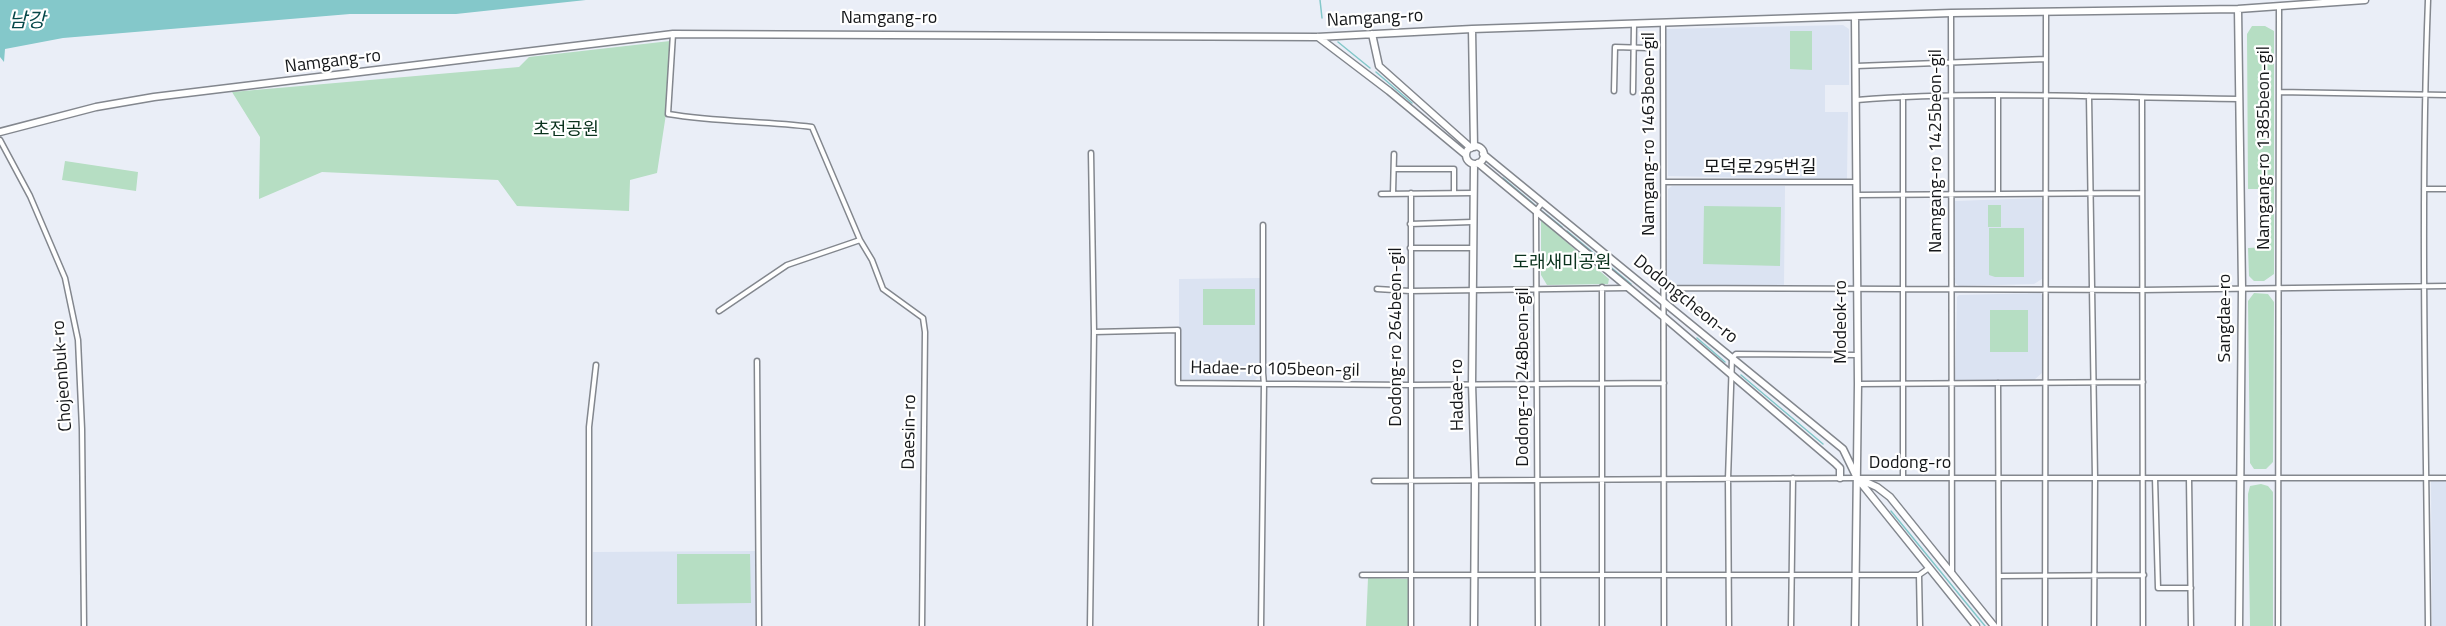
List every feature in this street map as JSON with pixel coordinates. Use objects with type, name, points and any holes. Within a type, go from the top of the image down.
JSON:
[{"type":"street","name":"Namgang-ro","points":[[0,132],[96,107],[154,97],[673,34],[1317,37],[1472,29],[1951,13],[2238,9],[2365,0]]},
{"type":"street","points":[[2428,0],[2424,95],[2428,626]]},
{"type":"street","name":"Namgang-ro 1385beon-gil","points":[[2278,626],[2279,7]]},
{"type":"street","name":"Sangdae-ro","points":[[2238,9],[2242,288],[2239,626]]},
{"type":"street","points":[[2045,626],[2046,12]]},
{"type":"street","name":"Namgang-ro 1425beon-gil","points":[[1951,13],[1952,574]]},
{"type":"street","name":"Modeok-ro","points":[[1855,17],[1858,355],[1855,626]]},
{"type":"street","name":"Namgang-ro 1463beon-gil","points":[[1663,23],[1664,626]]},
{"type":"street","points":[[1633,92],[1634,24]]},
{"type":"street","points":[[1466,155],[1473,147],[1472,29]]},
{"type":"street","points":[[673,34],[668,114],[705,120],[812,127],[860,240],[787,265],[719,311]]},
{"type":"street","points":[[1317,37],[1374,80],[1466,155],[1468,160],[1476,164],[1482,160],[1483,154],[1479,148],[1473,147],[1384,70],[1378,63],[1372,34]]},
{"type":"street","points":[[1614,92],[1615,48],[1648,48]]},
{"type":"street","points":[[1856,66],[2046,60]]},
{"type":"street","points":[[1374,80],[1372,74],[1374,69],[1384,70]]},
{"type":"street","points":[[2278,92],[2446,95]]},
{"type":"street","points":[[1857,100],[1951,96],[2239,99]]},
{"type":"street","points":[[1998,96],[1998,194]]},
{"type":"street","points":[[2089,96],[2095,478],[2094,626]]},
{"type":"street","points":[[1903,97],[1903,478]]},
{"type":"street","points":[[2142,98],[2143,626]]},
{"type":"street","name":"Chojeonbuk-ro","points":[[0,140],[30,196],[65,278],[78,340],[82,429],[84,626]]},
{"type":"street","points":[[1090,626],[1094,332],[1091,153]]},
{"type":"street","points":[[1393,194],[1394,154]]},
{"type":"street","name":"Dodongcheon-ro","points":[[1483,154],[1843,449],[1857,478],[1875,502],[1976,626]]},
{"type":"street","name":"Dodongcheon-ro","points":[[1476,164],[1665,318],[1835,463]]},
{"type":"street","name":"Hadae-ro","points":[[1474,626],[1472,222],[1476,164]]},
{"type":"street","points":[[1394,169],[1454,169],[1454,193]]},
{"type":"street","name":"모덕로295번길","points":[[1664,182],[1856,182]]},
{"type":"street","points":[[2424,189],[2446,189]]},
{"type":"street","name":"Dodong-ro 264beon-gil","points":[[1411,193],[1411,626]]},
{"type":"street","points":[[1380,194],[1473,193]]},
{"type":"street","points":[[1857,195],[2142,193]]},
{"type":"street","points":[[1536,211],[1542,202]]},
{"type":"street","name":"Dodong-ro 248beon-gil","points":[[1536,211],[1538,626]]},
{"type":"street","points":[[1410,224],[1472,222]]},
{"type":"street","points":[[1261,626],[1263,225]]},
{"type":"street","points":[[1566,236],[1565,228],[1572,227]]},
{"type":"street","name":"Daesin-ro","points":[[860,240],[872,260],[884,289],[922,318],[925,333],[922,626]]},
{"type":"street","points":[[1410,249],[1472,248]]},
{"type":"street","points":[[1664,288],[2141,290],[2446,286]]},
{"type":"street","points":[[1602,288],[1602,626]]},
{"type":"street","points":[[1377,289],[1410,291],[1628,288]]},
{"type":"street","points":[[1644,301],[1650,300],[1650,291]]},
{"type":"street","name":"Hadae-ro 105beon-gil","points":[[1094,332],[1178,330],[1178,382],[1410,385],[1664,383]]},
{"type":"street","points":[[1729,626],[1728,479],[1732,358],[1736,354],[1858,355]]},
{"type":"street","points":[[757,362],[759,626]]},
{"type":"street","points":[[589,626],[589,427],[596,365]]},
{"type":"street","points":[[1858,384],[2143,382]]},
{"type":"street","points":[[1998,383],[1999,626]]},
{"type":"street","points":[[1840,478],[1840,468],[1835,463],[1842,460],[1843,449]]},
{"type":"street","points":[[1791,626],[1793,478]]},
{"type":"street","name":"Dodong-ro","points":[[1374,481],[1793,478],[2446,478]]},
{"type":"street","points":[[1857,478],[1877,487],[1888,496],[1994,626]]},
{"type":"street","points":[[2155,478],[2158,588],[2191,588]]},
{"type":"street","points":[[2189,478],[2191,626]]},
{"type":"street","points":[[1875,502],[1878,497],[1888,496]]},
{"type":"street","points":[[1362,575],[1792,574],[1855,576],[1919,575],[1929,568]]},
{"type":"street","points":[[1919,575],[1920,626]]},
{"type":"street","points":[[1999,576],[2144,575]]},
{"type":"shaded area","points":[[1843,25],[1849,29],[1849,85],[1825,85],[1825,112],[1848,112],[1847,180],[1668,176],[1666,29]]},
{"type":"shaded area","points":[[1672,186],[1785,186],[1784,287],[1667,285],[1668,189]]},
{"type":"shaded area","points":[[2040,198],[2042,201],[2042,279],[2034,284],[1959,286],[1955,283],[1955,201]]},
{"type":"shaded area","points":[[1261,278],[1261,374],[1255,380],[1179,380],[1179,279]]},
{"type":"shaded area","points":[[2040,293],[2044,297],[2042,373],[2034,380],[1958,381],[1955,379],[1957,297],[1959,295]]},
{"type":"shaded area","points":[[2431,481],[2446,481],[2446,626],[2432,626]]},
{"type":"shaded area","points":[[755,551],[756,626],[593,626],[593,552]]},
{"type":"green space","points":[[2252,26],[2265,26],[2274,31],[2274,274],[2264,281],[2254,281],[2249,276],[2248,248],[2266,247],[2266,189],[2248,189],[2247,34]]},
{"type":"green space","points":[[1790,31],[1812,31],[1812,70],[1790,69]]},
{"type":"green space","name":"초전공원","points":[[670,41],[666,114],[657,173],[630,180],[629,211],[517,206],[498,180],[322,172],[259,199],[260,137],[232,92],[519,67],[529,57]]},
{"type":"green space","points":[[65,161],[138,172],[136,191],[62,180]]},
{"type":"green space","points":[[1988,205],[2001,205],[2001,227],[1988,227]]},
{"type":"green space","points":[[1704,206],[1781,207],[1780,266],[1703,264]]},
{"type":"green space","name":"도래새미공원","points":[[1541,220],[1609,279],[1608,284],[1547,285],[1541,275]]},
{"type":"green space","points":[[1989,228],[2024,228],[2024,277],[1989,275]]},
{"type":"green space","points":[[1203,289],[1255,289],[1255,325],[1203,325]]},
{"type":"green space","points":[[2254,293],[2268,294],[2274,302],[2273,462],[2266,469],[2254,469],[2250,463],[2248,301]]},
{"type":"green space","points":[[1990,310],[2028,310],[2028,352],[1990,352]]},
{"type":"green space","points":[[2261,484],[2268,486],[2273,492],[2273,626],[2250,626],[2248,494],[2250,486]]},
{"type":"green space","points":[[677,554],[750,554],[751,603],[677,604]]},
{"type":"green space","points":[[1368,578],[1408,579],[1408,626],[1366,626]]},
{"type":"water","name":"남강","points":[[0,0],[586,0],[456,14],[350,14],[63,38],[5,49],[4,62],[0,57]]},
{"type":"waterway","points":[[1320,0],[1322,18]]},
{"type":"waterway","points":[[1338,42],[1370,68]]},
{"type":"waterway","points":[[1376,72],[1412,103]]},
{"type":"waterway","points":[[1503,178],[1535,205]]},
{"type":"waterway","points":[[1542,211],[1562,227]]},
{"type":"waterway","points":[[1567,231],[1631,284]]},
{"type":"waterway","points":[[1697,338],[1725,362]]},
{"type":"waterway","points":[[1741,375],[1823,444]]},
{"type":"waterway","points":[[1891,511],[1985,626]]}]
